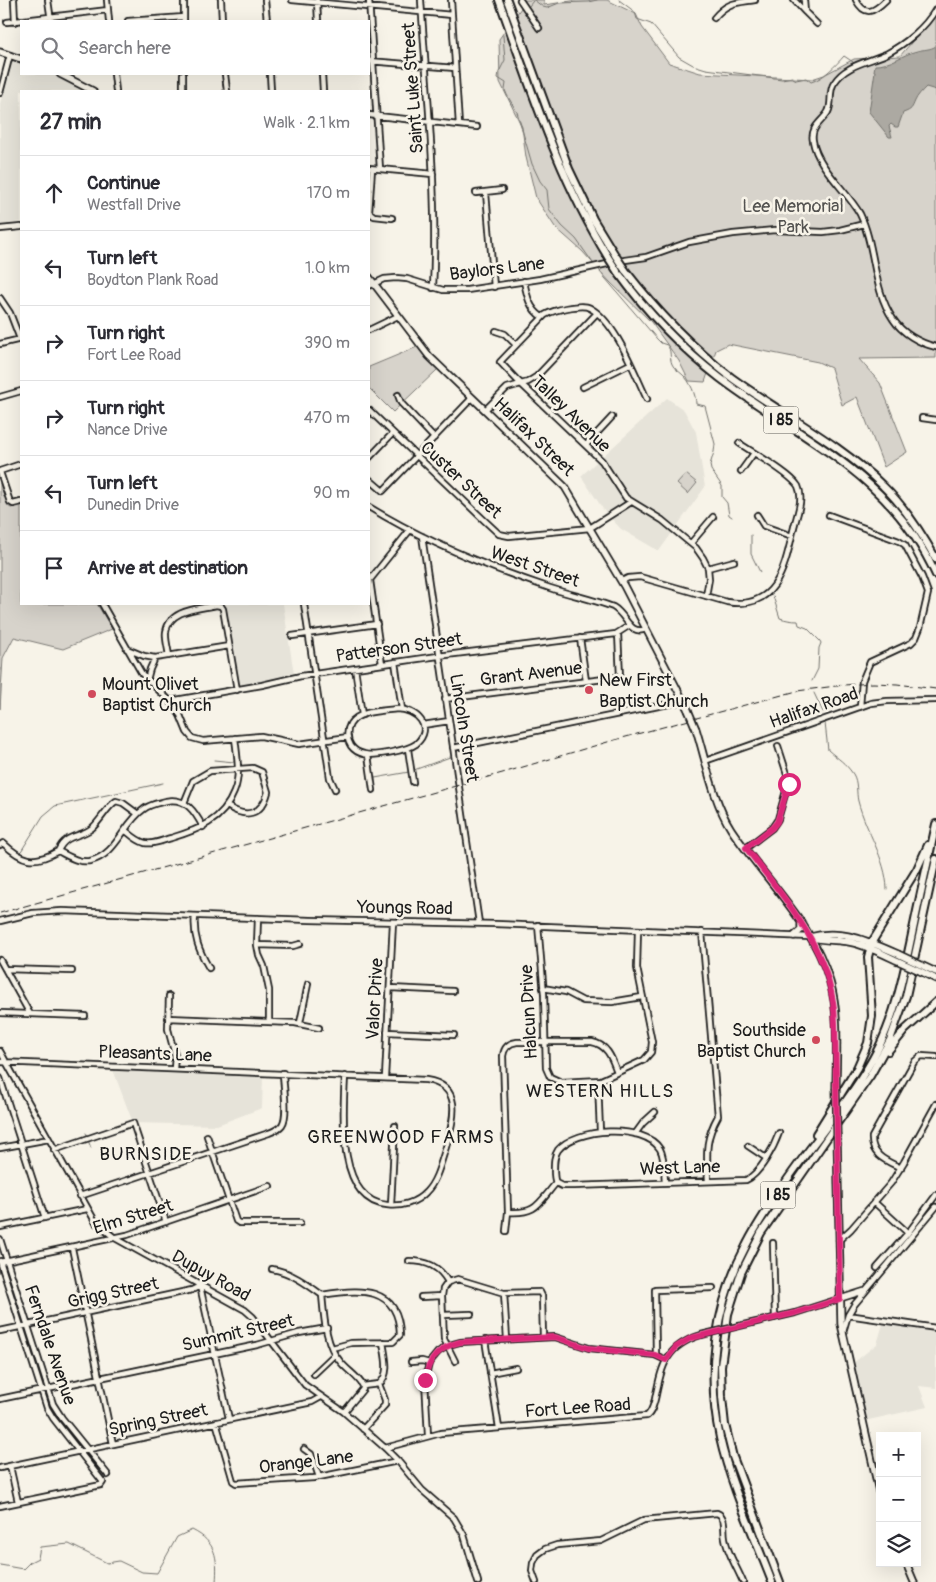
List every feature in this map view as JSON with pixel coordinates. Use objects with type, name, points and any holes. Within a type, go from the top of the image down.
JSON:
[{"type":"highway","name":"I 85","points":[[499,0],[568,184],[586,222],[617,271],[656,318],[701,363],[740,392],[849,466],[873,486],[912,531],[936,575]]},
{"type":"highway","name":"I 85","points":[[507,0],[569,169],[593,219],[625,270],[674,327],[718,367],[856,462],[882,484],[910,517],[936,559]]},
{"type":"highway","name":"I 85","points":[[772,1582],[723,1450],[715,1402],[714,1364],[721,1312],[733,1272],[753,1232],[864,1072],[879,1046],[889,1023],[903,976],[936,822]]},
{"type":"highway","points":[[798,1165],[857,1068],[868,1043],[872,1016],[868,961],[870,945],[922,861],[936,822]]},
{"type":"highway","name":"I 85","points":[[780,1582],[730,1445],[722,1397],[721,1366],[724,1338],[736,1285],[752,1248],[876,1066],[890,1040],[906,996],[936,859]]},
{"type":"highway","points":[[876,1066],[900,1035],[936,1002]]},
{"type":"main road","points":[[0,52],[20,59]]},
{"type":"main road","points":[[62,75],[92,90]]},
{"type":"main road","name":"Halifax Street","points":[[371,285],[398,316],[428,356],[560,481],[622,581],[684,700],[696,729],[724,816],[732,830],[800,920],[826,971],[832,990],[835,1010],[840,1299],[843,1333],[876,1478]]},
{"type":"main road","points":[[794,936],[801,930],[800,920]]},
{"type":"main road","points":[[810,937],[820,940],[870,945],[921,968],[936,972]]},
{"type":"main road","points":[[921,968],[936,979]]},
{"type":"main road","points":[[908,1567],[914,1582]]},
{"type":"street","points":[[14,0],[15,22]]},
{"type":"street","points":[[48,0],[50,19],[108,10]]},
{"type":"street","points":[[107,0],[109,20]]},
{"type":"street","points":[[156,20],[184,19],[184,0]]},
{"type":"street","points":[[220,0],[222,20]]},
{"type":"street","points":[[265,0],[267,20]]},
{"type":"street","points":[[292,0],[452,15]]},
{"type":"street","points":[[369,0],[371,61],[380,170]]},
{"type":"street","name":"Saint Luke Street","points":[[421,0],[433,174],[435,242],[433,288]]},
{"type":"street","points":[[451,0],[459,125]]},
{"type":"street","points":[[520,0],[539,28]]},
{"type":"street","points":[[714,18],[727,5],[755,0]]},
{"type":"street","points":[[794,0],[817,24]]},
{"type":"street","points":[[804,0],[805,12]]},
{"type":"street","points":[[856,0],[860,7],[869,11],[877,8],[886,0]]},
{"type":"street","points":[[317,1],[318,20]]},
{"type":"street","points":[[936,9],[925,25],[911,37],[890,51],[850,68],[839,77],[833,84],[829,108],[813,131],[813,142],[830,175],[857,210],[864,224],[881,291],[890,315],[909,335],[920,342],[936,346]]},
{"type":"street","points":[[7,22],[20,22]]},
{"type":"street","points":[[0,93],[10,55]]},
{"type":"street","points":[[371,61],[455,68]]},
{"type":"street","points":[[114,75],[116,90]]},
{"type":"street","points":[[183,75],[183,90]]},
{"type":"street","points":[[225,75],[226,90]]},
{"type":"street","points":[[270,75],[271,90]]},
{"type":"street","points":[[322,75],[323,90]]},
{"type":"street","points":[[370,115],[477,127]]},
{"type":"street","points":[[370,190],[371,169],[433,174]]},
{"type":"street","points":[[476,193],[502,190]]},
{"type":"street","points":[[486,193],[494,286]]},
{"type":"street","points":[[370,213],[374,216],[392,218]]},
{"type":"street","name":"Baylors Lane","points":[[371,285],[390,278],[401,278],[433,288],[458,291],[524,281],[646,257],[689,242],[733,234],[775,230],[823,232],[864,224]]},
{"type":"street","points":[[0,229],[20,227]]},
{"type":"street","points":[[524,281],[529,303],[534,311],[542,317]]},
{"type":"street","points":[[0,298],[10,312],[20,337]]},
{"type":"street","points":[[496,330],[505,334],[516,345],[542,317],[550,312],[581,306],[588,307],[597,313],[613,330],[647,399]]},
{"type":"street","points":[[485,410],[507,388],[536,377],[597,313]]},
{"type":"street","points":[[370,330],[398,316]]},
{"type":"street","points":[[0,344],[20,339]]},
{"type":"street","name":"Talley Avenue","points":[[516,345],[500,363],[602,461],[622,494],[631,502],[662,520],[691,543],[700,552],[708,568]]},
{"type":"street","points":[[583,387],[630,364]]},
{"type":"street","points":[[0,397],[20,391]]},
{"type":"street","points":[[398,396],[401,403],[434,438]]},
{"type":"street","points":[[370,480],[383,491],[472,398]]},
{"type":"street","name":"Custer Street","points":[[370,411],[502,536],[590,528],[631,502]]},
{"type":"street","points":[[586,445],[612,417]]},
{"type":"street","points":[[922,418],[936,420]]},
{"type":"street","points":[[370,457],[393,433]]},
{"type":"street","points":[[622,581],[632,577],[640,577],[727,602],[739,603],[750,602],[766,594],[779,579],[792,536],[800,499],[797,486],[787,475],[739,443]]},
{"type":"street","points":[[741,472],[754,453]]},
{"type":"street","points":[[20,464],[0,471],[10,502],[14,504],[20,502]]},
{"type":"street","name":"West Street","points":[[370,508],[458,554],[518,578],[613,607],[620,612],[630,625]]},
{"type":"street","points":[[757,515],[764,526],[792,536]]},
{"type":"street","points":[[829,516],[902,543],[912,557],[927,588],[927,597],[916,638],[911,643],[870,662],[862,681],[860,707]]},
{"type":"street","points":[[691,543],[713,517]]},
{"type":"street","points":[[370,579],[410,530]]},
{"type":"street","name":"Lincoln Street","points":[[422,536],[479,923]]},
{"type":"street","points":[[706,596],[709,579],[708,568],[734,560]]},
{"type":"street","points":[[370,586],[382,664]]},
{"type":"street","points":[[103,605],[138,668],[147,680],[170,701],[180,715],[187,732],[196,740],[268,737],[299,744],[348,737]]},
{"type":"street","points":[[169,656],[166,630],[175,616],[216,605],[222,607],[236,690]]},
{"type":"street","points":[[304,605],[331,780],[335,789]]},
{"type":"street","points":[[292,636],[377,624]]},
{"type":"street","points":[[630,625],[638,631],[646,629]]},
{"type":"street","name":"Patterson Street","points":[[170,701],[315,674],[618,633],[630,625]]},
{"type":"street","name":"Grant Avenue","points":[[445,700],[620,677],[618,633]]},
{"type":"street","points":[[580,638],[586,681]]},
{"type":"street","points":[[127,648],[144,656],[155,658],[229,646]]},
{"type":"street","points":[[147,680],[155,658]]},
{"type":"street","points":[[395,662],[402,709]]},
{"type":"street","points":[[355,668],[362,715]]},
{"type":"street","points":[[180,715],[182,705],[190,698]]},
{"type":"street","points":[[453,748],[674,704],[684,700]]},
{"type":"street","name":"Halifax Road","points":[[705,761],[860,707],[884,701],[936,700]]},
{"type":"street","points":[[402,709],[414,713],[423,725],[421,738],[416,744],[408,748],[368,755],[360,753],[353,749],[348,737],[348,729],[351,722],[362,715],[402,709]]},
{"type":"street","points":[[423,725],[449,722]]},
{"type":"street","points":[[125,830],[140,841],[148,843],[203,827],[215,819],[227,806],[236,785],[238,769],[235,738]]},
{"type":"street","points":[[746,848],[772,828],[778,819],[789,780],[778,746]]},
{"type":"street","points":[[408,748],[413,782]]},
{"type":"street","points":[[368,755],[374,790]]},
{"type":"street","points":[[184,803],[193,781],[201,775],[215,770],[254,768],[264,774],[268,794],[261,807],[254,812],[241,814],[227,806]]},
{"type":"street","points":[[58,851],[80,861],[95,859],[108,852],[138,814],[148,806],[167,801],[176,800],[184,803],[194,812],[203,827]]},
{"type":"street","points":[[2,844],[15,854],[27,859],[43,859],[58,851],[61,844],[68,838],[87,831],[94,826],[116,801],[123,803],[138,814]]},
{"type":"street","name":"Youngs Road","points":[[0,921],[33,913],[62,910],[258,918],[538,925],[810,937]]},
{"type":"street","points":[[195,916],[197,943],[201,955],[209,968]]},
{"type":"street","points":[[258,918],[257,945],[269,990],[270,1022]]},
{"type":"street","name":"Valor Drive","points":[[385,1078],[393,922]]},
{"type":"street","name":"Halcun Drive","points":[[538,925],[547,1072],[552,1080],[561,1082],[598,1081],[644,1060],[651,1050],[652,1042],[642,997],[637,962],[638,930]]},
{"type":"street","points":[[702,932],[718,1110],[718,1116],[709,1134],[706,1146],[708,1181]]},
{"type":"street","points":[[257,945],[293,946],[300,944]]},
{"type":"street","points":[[0,960],[30,1014]]},
{"type":"street","points":[[5,969],[72,971]]},
{"type":"street","points":[[300,1024],[308,984]]},
{"type":"street","points":[[390,988],[453,991]]},
{"type":"street","points":[[543,988],[560,990],[583,1001],[612,1002],[642,997]]},
{"type":"street","points":[[169,996],[169,1036],[175,1055],[174,1069]]},
{"type":"street","points":[[0,1013],[85,1016]]},
{"type":"street","points":[[168,1018],[270,1022],[300,1024],[319,1028]]},
{"type":"street","points":[[388,1032],[454,1035]]},
{"type":"street","points":[[506,1231],[508,1212],[503,1053],[506,1047],[514,1043],[545,1041],[592,1042],[601,1044],[609,1053],[617,1072]]},
{"type":"street","name":"Dupuy Road","points":[[0,1051],[80,1196],[102,1228],[115,1238],[249,1313],[305,1385],[344,1412],[385,1448],[398,1460],[422,1490],[454,1518],[460,1526],[469,1549],[478,1582]]},
{"type":"street","points":[[901,1168],[874,1152],[872,1138],[914,1062],[921,1056],[936,1057]]},
{"type":"street","name":"Pleasants Lane","points":[[0,1062],[345,1076]]},
{"type":"street","points":[[80,1196],[269,1133],[283,1125],[286,1115],[283,1073]]},
{"type":"street","points":[[345,1076],[385,1078],[436,1082],[447,1090],[454,1105],[451,1130],[432,1183],[425,1193],[415,1200],[391,1206],[379,1204],[371,1200],[359,1189],[352,1179],[348,1163],[344,1127],[345,1076]]},
{"type":"street","points":[[0,1078],[45,1218]]},
{"type":"street","points":[[598,1081],[600,1132]]},
{"type":"street","points":[[839,1241],[851,1230],[891,1183],[936,1104]]},
{"type":"street","points":[[635,1134],[640,1126],[656,1112]]},
{"type":"street","points":[[54,1150],[133,1123],[166,1222]]},
{"type":"street","points":[[391,1206],[395,1126]]},
{"type":"street","points":[[508,1212],[522,1213],[532,1210],[556,1184],[554,1180],[554,1160],[558,1150],[564,1144],[600,1132],[635,1134],[650,1140],[660,1148],[665,1182]]},
{"type":"street","name":"West Lane","points":[[556,1184],[574,1186],[749,1179],[760,1169],[777,1141],[779,1134]]},
{"type":"street","points":[[207,1136],[236,1221],[239,1223],[300,1223]]},
{"type":"street","points":[[0,1148],[49,1139]]},
{"type":"street","points":[[748,1146],[766,1158]]},
{"type":"street","name":"Elm Street","points":[[0,1262],[115,1238],[270,1186]]},
{"type":"street","points":[[877,1268],[908,1232],[936,1194]]},
{"type":"street","points":[[874,1202],[908,1232]]},
{"type":"street","points":[[843,1333],[848,1315],[865,1291],[936,1207]]},
{"type":"street","points":[[0,1227],[87,1208]]},
{"type":"street","name":"Ferndale Avenue","points":[[0,1239],[53,1404],[58,1414],[108,1475]]},
{"type":"street","points":[[773,1243],[775,1318]]},
{"type":"street","points":[[72,1248],[114,1444]]},
{"type":"street","points":[[409,1261],[432,1265],[443,1274],[448,1282]]},
{"type":"street","name":"Ferndale Avenue","points":[[0,1262],[47,1408],[102,1480],[102,1485],[18,1502]]},
{"type":"street","points":[[272,1269],[293,1276],[322,1295],[347,1290],[374,1294],[386,1299],[395,1310],[400,1333],[395,1341],[351,1343],[332,1348]]},
{"type":"street","points":[[455,1361],[444,1339],[442,1296],[443,1288],[454,1279],[462,1279],[504,1293],[538,1292],[541,1294],[542,1337]]},
{"type":"street","points":[[200,1286],[229,1420]]},
{"type":"street","name":"Grigg Street","points":[[0,1331],[192,1290],[200,1286]]},
{"type":"street","points":[[656,1355],[654,1291],[657,1289],[713,1288]]},
{"type":"street","name":"Fort Lee Road","points":[[385,1448],[428,1436],[499,1428],[647,1416],[652,1411],[666,1360],[682,1342],[701,1335],[775,1318],[865,1291]]},
{"type":"street","points":[[504,1293],[506,1339]]},
{"type":"street","points":[[322,1295],[327,1328],[334,1354],[364,1386]]},
{"type":"street","points":[[421,1297],[442,1296]]},
{"type":"street","points":[[443,1315],[471,1314]]},
{"type":"street","points":[[848,1315],[936,1328]]},
{"type":"street","name":"Summit Street","points":[[0,1399],[327,1328]]},
{"type":"street","points":[[428,1436],[426,1375],[429,1363],[436,1353],[447,1346],[460,1342],[485,1340],[560,1337],[588,1348],[656,1355],[666,1360]]},
{"type":"street","points":[[485,1340],[499,1428]]},
{"type":"street","points":[[344,1412],[364,1386],[379,1384],[383,1380],[386,1373],[383,1342]]},
{"type":"street","points":[[314,1374],[334,1354]]},
{"type":"street","points":[[411,1362],[422,1361],[429,1363]]},
{"type":"street","points":[[490,1373],[516,1368]]},
{"type":"street","points":[[363,1429],[384,1405],[385,1400],[379,1384]]},
{"type":"street","name":"Spring Street","points":[[0,1468],[312,1402],[322,1397]]},
{"type":"street","name":"Orange Lane","points":[[216,1422],[233,1481],[236,1483],[288,1481],[319,1477],[398,1460]]},
{"type":"street","points":[[304,1448],[311,1454],[319,1477]]},
{"type":"street","points":[[0,1506],[18,1502],[10,1466]]},
{"type":"street","points":[[536,1582],[532,1566],[543,1550],[557,1546],[601,1541],[644,1520],[717,1513],[723,1517],[726,1546],[743,1582]]},
{"type":"shaded area","points":[[936,46],[936,90],[926,87],[917,97],[911,108],[903,113],[898,127],[891,124],[889,126],[892,137],[889,137],[869,112],[875,65],[886,64],[920,50]]},
{"type":"shaded area","points":[[11,60],[20,62],[20,75],[56,75],[86,90],[20,90],[20,222],[0,225],[0,104]]},
{"type":"shaded area","points":[[667,398],[684,410],[696,432],[705,487],[659,551],[621,529],[605,512],[581,476]]},
{"type":"shaded area","points":[[225,605],[283,605],[294,674],[240,687]]},
{"type":"shaded area","points":[[113,1070],[263,1076],[262,1108],[217,1125],[133,1123]]},
{"type":"shaded area","points":[[888,1322],[936,1330],[936,1388],[919,1386],[927,1407],[864,1421],[852,1364],[877,1344],[883,1324]]},
{"type":"green space","name":"Lee Memorial Park","points":[[521,0],[544,0],[544,5],[578,0],[607,0],[636,14],[642,27],[669,63],[700,73],[812,79],[824,75],[854,59],[900,56],[922,30],[936,7],[936,358],[859,359],[880,383],[907,452],[884,467],[857,397],[842,405],[831,368],[818,362],[728,344],[716,350],[705,382],[689,381],[679,361],[651,322],[610,282],[582,251],[555,227],[536,198],[526,157],[522,127],[500,82],[499,39],[521,8]]},
{"type":"green space","points":[[417,347],[438,369],[393,412],[370,389],[370,367]]},
{"type":"green space","points":[[686,474],[697,483],[688,494],[677,484]]},
{"type":"green space","points":[[0,483],[8,506],[11,508],[20,505],[20,605],[98,605],[112,629],[63,649],[14,637],[3,658],[0,709]]},
{"type":"waterway","points":[[534,0],[547,8],[559,3],[597,0]]},
{"type":"waterway","points":[[619,0],[635,12],[637,19],[651,24],[679,57],[693,65],[706,69],[782,79],[792,77],[796,80],[806,78],[811,82],[825,75],[844,56],[853,62]]},
{"type":"waterway","points":[[529,6],[533,1]]},
{"type":"waterway","points":[[503,35],[505,60],[498,78],[506,83],[505,90],[517,112],[532,164],[540,181],[547,190],[549,209],[562,226],[576,239],[593,263]]},
{"type":"waterway","points":[[600,272],[657,339],[667,345],[672,364],[690,384],[696,404],[705,406],[715,444],[710,465],[711,470],[722,486],[722,497],[727,503],[729,515],[732,517]]},
{"type":"waterway","points":[[751,535],[751,554],[760,572]]},
{"type":"waterway","points":[[773,596],[780,618],[798,621],[799,625],[807,628],[821,643],[818,669],[812,681]]},
{"type":"waterway","points":[[814,693],[823,712]]},
{"type":"waterway","points":[[825,723],[828,750],[847,766],[855,777],[858,801],[883,867],[887,889]]},
{"type":"waterway","points":[[414,770],[450,757]]},
{"type":"waterway","points":[[214,760],[234,762]]},
{"type":"waterway","points":[[375,778],[409,772]]},
{"type":"waterway","points":[[20,853],[43,816],[55,806],[163,783]]},
{"type":"waterway","points":[[88,1140],[91,1148]]},
{"type":"waterway","points":[[0,1565],[23,1569],[30,1562],[38,1558],[40,1547],[69,1544],[107,1563],[119,1561],[142,1572],[157,1573],[177,1537],[192,1530],[206,1540],[214,1551],[216,1558],[216,1582]]},
{"type":"railway","points":[[0,913],[611,741],[797,691],[873,683],[936,689]]},
{"type":"place","name":"New First Baptist Church","points":[[589,690]]},
{"type":"place","name":"Mount Olivet Baptist Church","points":[[92,694]]},
{"type":"place","name":"Southside Baptist Church","points":[[816,1040]]},
{"type":"district","name":"WESTERN HILLS","points":[[600,1091]]},
{"type":"district","name":"GREENWOOD FARMS","points":[[401,1137]]},
{"type":"district","name":"BURNSIDE","points":[[146,1154]]},
{"type":"route","points":[[425,1380],[429,1363],[436,1353],[449,1345],[460,1342],[560,1337],[583,1347],[655,1355],[666,1360],[676,1347],[687,1339],[795,1313],[840,1299],[835,1023],[832,990],[822,960],[803,925],[779,890],[746,848],[777,822],[789,784]]}]
